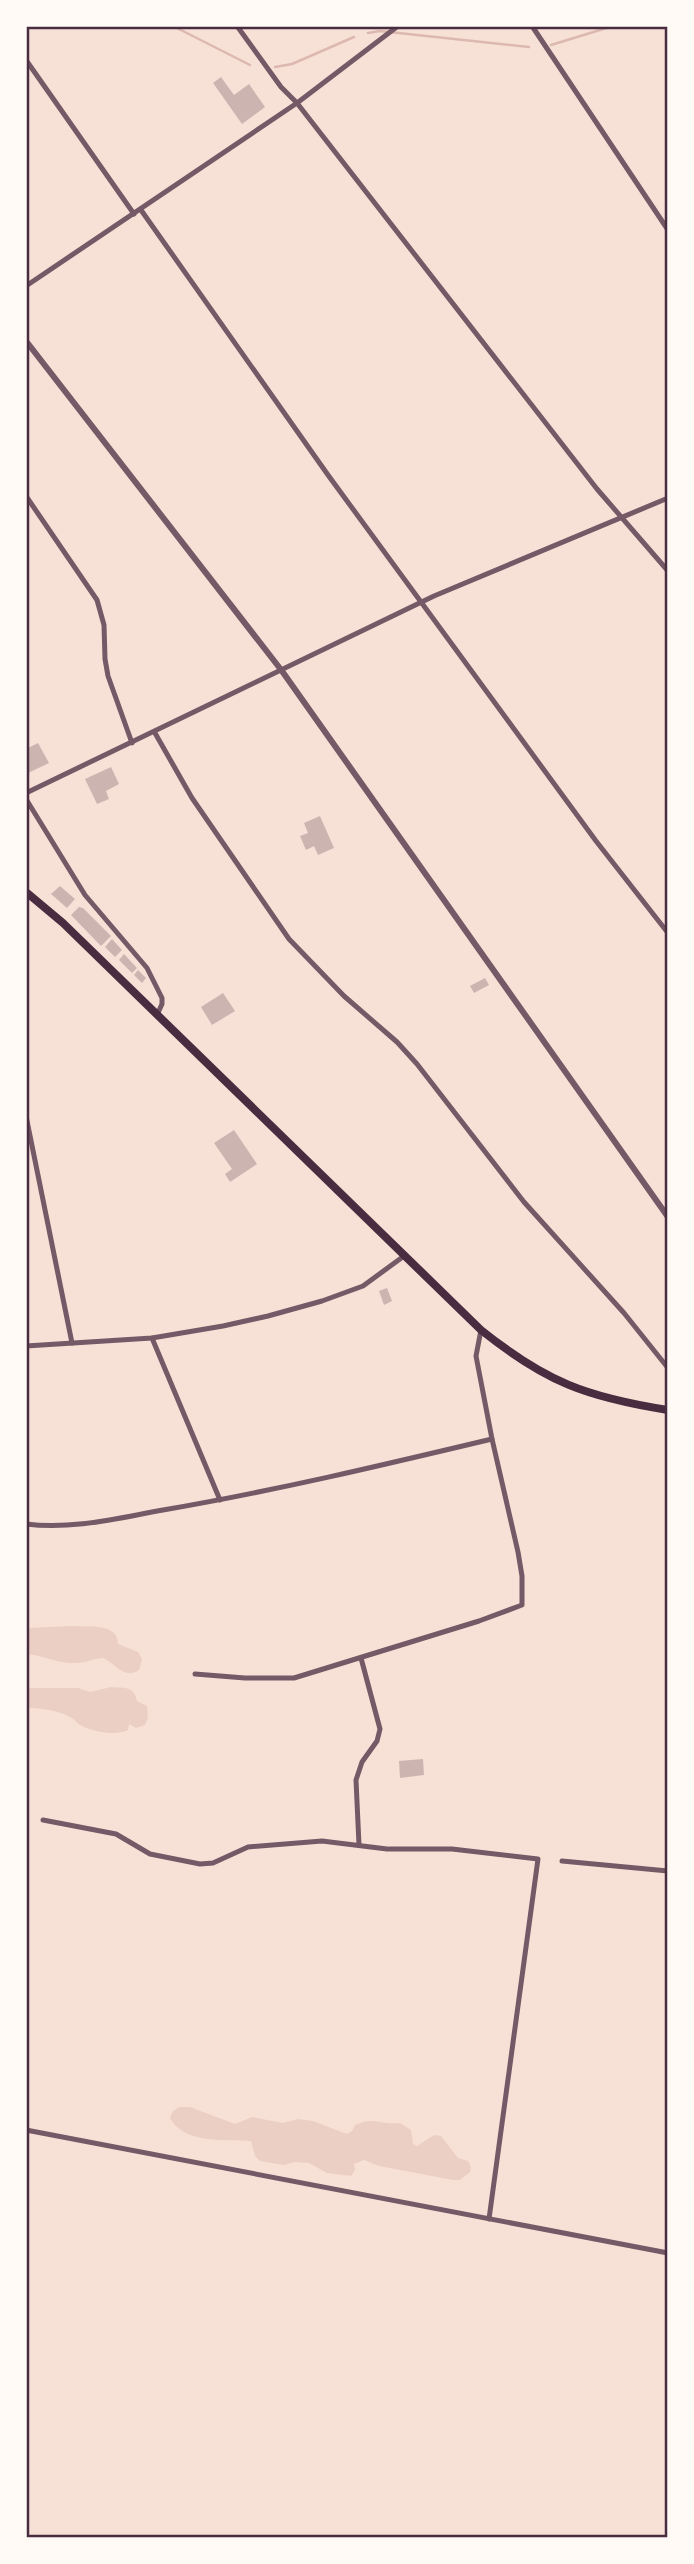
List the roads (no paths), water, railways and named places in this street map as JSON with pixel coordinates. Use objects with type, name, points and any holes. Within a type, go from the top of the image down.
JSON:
[{"type":"main road","points":[[26,892],[63,923],[481,1330],[528,1366],[567,1385],[608,1399],[668,1410]]},
{"type":"street","points":[[237,26],[271,75],[297,103],[620,517],[668,571]]},
{"type":"street","points":[[26,286],[297,103],[398,26]]},
{"type":"street","points":[[533,26],[668,230]]},
{"type":"street","points":[[26,60],[134,214]]},
{"type":"street","points":[[141,210],[328,475],[580,819],[668,933]]},
{"type":"street","points":[[26,341],[282,671],[668,1217]]},
{"type":"street","points":[[26,496],[97,600],[104,625],[108,676],[132,743]]},
{"type":"street","points":[[26,793],[423,602],[668,498]]},
{"type":"street","points":[[155,733],[199,808],[289,939],[344,996],[397,1042],[417,1064],[523,1202],[624,1313],[668,1368]]},
{"type":"street","points":[[26,799],[85,895],[147,968],[162,998],[157,1015]]},
{"type":"street","points":[[26,1116],[72,1343]]},
{"type":"street","points":[[26,1346],[152,1338],[223,1326],[323,1301],[363,1286],[404,1256]]},
{"type":"street","points":[[195,1674],[254,1679],[294,1678],[479,1621],[522,1605],[519,1552],[492,1439],[476,1356],[481,1330]]},
{"type":"street","points":[[152,1338],[220,1500]]},
{"type":"street","points":[[26,1524],[81,1524],[220,1500],[492,1439]]},
{"type":"street","points":[[359,1845],[358,1771],[377,1741],[380,1728],[360,1658]]},
{"type":"street","points":[[43,1821],[116,1834],[150,1854],[200,1864],[213,1863],[248,1846],[323,1841],[387,1849],[452,1849],[538,1859],[489,2219]]},
{"type":"street","points":[[562,1861],[668,1871]]},
{"type":"street","points":[[26,2130],[668,2253]]},
{"type":"waterway","points":[[173,26],[250,65]]},
{"type":"waterway","points":[[551,45],[613,26]]},
{"type":"waterway","points":[[368,33],[380,31],[529,47]]},
{"type":"waterway","points":[[275,67],[292,64],[354,37]]}]
